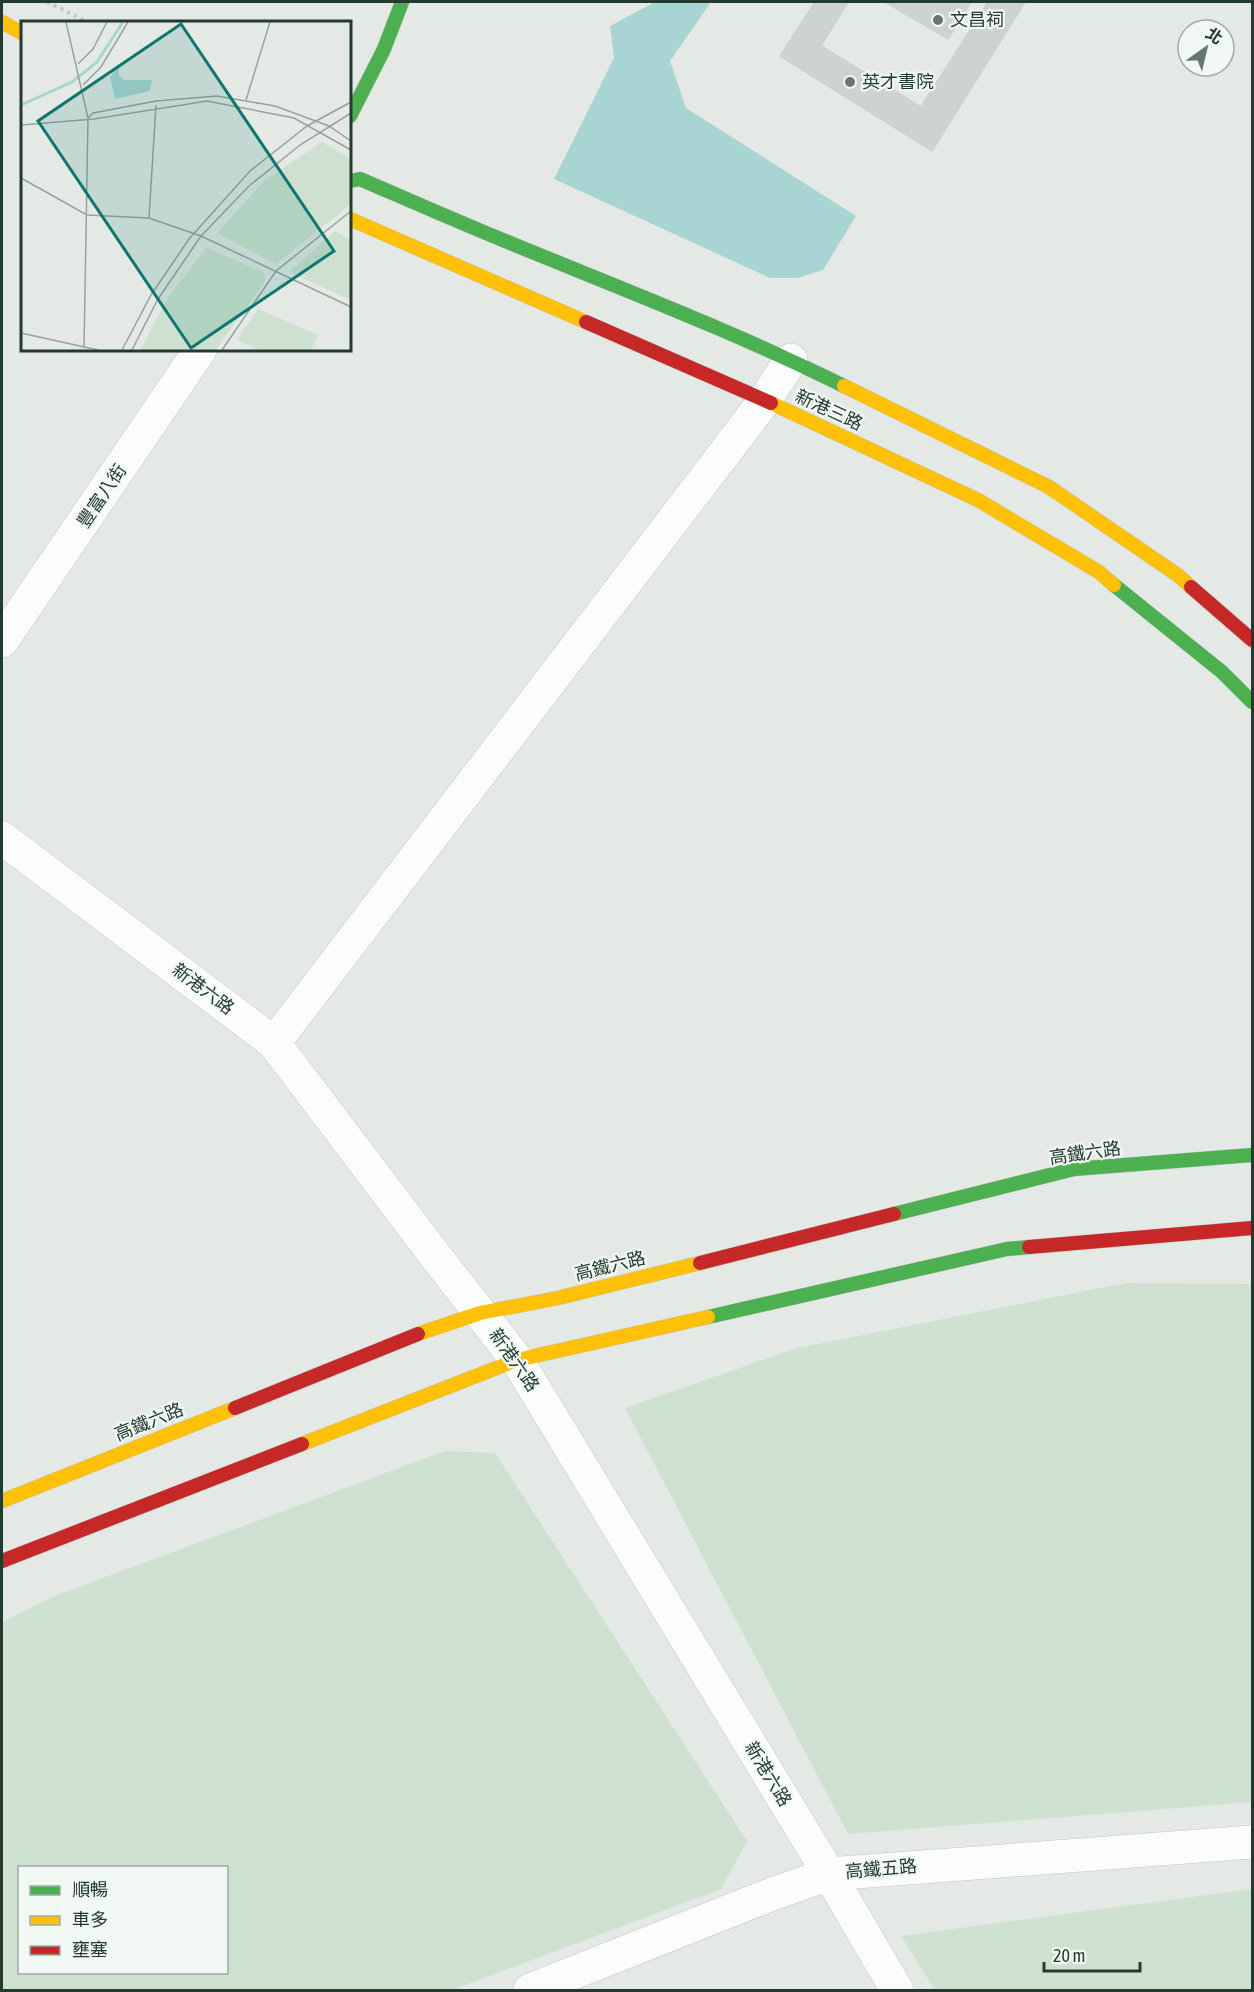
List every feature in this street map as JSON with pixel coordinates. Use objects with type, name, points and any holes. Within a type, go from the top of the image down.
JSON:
[{"type":"street","points":[[351,114],[384,49],[402,2]]},
{"type":"street","points":[[2,22],[21,32]]},
{"type":"street","name":"新港三路","points":[[351,181],[360,179],[512,244],[691,315],[791,360],[1049,487],[1179,576],[1252,640]]},
{"type":"street","name":"新港三路","points":[[351,219],[765,400],[978,500],[1099,572],[1221,672],[1252,702]]},
{"type":"street","name":"豐富八街","points":[[2,641],[199,351]]},
{"type":"street","points":[[274,1043],[765,400],[791,360]]},
{"type":"street","name":"新港六路","points":[[2,838],[274,1043],[517,1360],[897,1990]]},
{"type":"street","name":"高鐵六路","points":[[2,1501],[428,1330],[480,1313],[558,1298],[1074,1169],[1252,1155]]},
{"type":"street","points":[[2,1561],[517,1360],[1006,1249],[1252,1228]]},
{"type":"street","name":"高鐵五路","points":[[530,1990],[775,1893],[829,1874],[1252,1842]]},
{"type":"path","points":[[47,2],[86,21]]},
{"type":"green space","points":[[1126,1283],[1252,1284],[1252,1802],[848,1834],[625,1408],[797,1348]]},
{"type":"green space","points":[[445,1451],[495,1453],[747,1841],[721,1889],[452,1990],[2,1990],[2,1622],[52,1597]]},
{"type":"green space","points":[[1252,1889],[1252,1990],[935,1990],[901,1936]]},
{"type":"water","points":[[655,2],[711,2],[670,61],[686,108],[856,216],[823,270],[798,278],[770,278],[554,179],[614,58],[610,26]]},
{"type":"building","name":"英才書院","points":[[815,2],[848,2],[821,46],[921,107],[988,2],[1025,2],[932,151],[780,56]]},
{"type":"building","name":"文昌祠","points":[[885,2],[971,2],[948,39]]},
{"type":"traffic: fast","points":[[351,114],[384,49],[402,2]]},
{"type":"traffic: fast","points":[[351,181],[360,179],[639,295],[844,386]]},
{"type":"traffic: fast","points":[[1114,585],[1222,672],[1252,702]]},
{"type":"traffic: fast","points":[[894,1214],[1074,1169],[1252,1155]]},
{"type":"traffic: fast","points":[[708,1317],[1007,1249],[1029,1247]]},
{"type":"traffic: slow","points":[[2,22],[21,32]]},
{"type":"traffic: slow","points":[[351,219],[586,322]]},
{"type":"traffic: slow","points":[[844,386],[1049,487],[1179,576],[1191,587]]},
{"type":"traffic: slow","points":[[771,403],[978,500],[1099,572],[1114,585]]},
{"type":"traffic: slow","points":[[418,1334],[480,1313],[558,1298],[700,1263]]},
{"type":"traffic: slow","points":[[302,1444],[517,1360],[708,1317]]},
{"type":"traffic: slow","points":[[2,1501],[235,1408]]},
{"type":"traffic: jam","points":[[586,322],[771,403]]},
{"type":"traffic: jam","points":[[1191,587],[1252,640]]},
{"type":"traffic: jam","points":[[700,1263],[894,1214]]},
{"type":"traffic: jam","points":[[1029,1247],[1252,1228]]},
{"type":"traffic: jam","points":[[235,1408],[418,1334]]},
{"type":"traffic: jam","points":[[2,1561],[302,1444]]},
{"type":"place","name":"文昌祠","points":[[938,20]]},
{"type":"place","name":"英才書院","points":[[850,82]]}]
